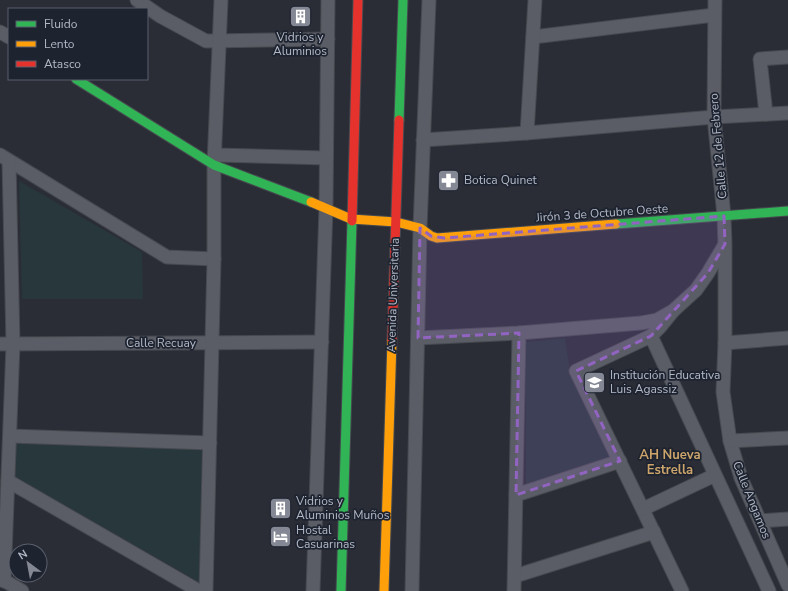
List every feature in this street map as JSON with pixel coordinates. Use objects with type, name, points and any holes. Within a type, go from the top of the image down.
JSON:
[{"type":"main road","points":[[341,591],[358,0]]},
{"type":"main road","name":"Avenida Universitaria","points":[[384,591],[403,0]]},
{"type":"main road","name":"Jirón 3 de Octubre Oeste","points":[[78,80],[215,160],[351,219],[396,222],[420,228],[431,236],[444,238],[788,211]]},
{"type":"street","points":[[137,0],[160,16],[206,41],[328,38]]},
{"type":"street","name":"Avenida Universitaria","points":[[412,591],[420,228],[429,0]]},
{"type":"street","points":[[527,133],[535,0]]},
{"type":"street","name":"Calle 12 de Febrero","points":[[715,0],[714,117],[724,216],[725,244]]},
{"type":"street","points":[[313,591],[326,208],[327,1]]},
{"type":"street","points":[[206,591],[215,160],[220,40],[218,2]]},
{"type":"street","points":[[533,37],[714,15]]},
{"type":"street","points":[[766,114],[760,59],[788,58]]},
{"type":"street","points":[[423,140],[527,133],[714,117],[788,113]]},
{"type":"street","points":[[5,158],[167,257],[214,260]]},
{"type":"street","points":[[5,158],[7,344],[10,436],[2,579],[22,591]]},
{"type":"street","points":[[215,160],[326,158]]},
{"type":"street","points":[[682,591],[576,371],[651,336],[673,311],[696,290],[725,244]]},
{"type":"street","name":"Calle Angamos","points":[[725,244],[725,343],[723,392],[730,441],[741,478],[788,585]]},
{"type":"street","points":[[418,338],[519,333],[641,323],[657,320],[673,311]]},
{"type":"street","points":[[514,591],[519,333]]},
{"type":"street","name":"Calle Angamos","points":[[651,336],[769,591]]},
{"type":"street","points":[[725,343],[788,338]]},
{"type":"street","name":"Calle Recuay","points":[[7,344],[322,342]]},
{"type":"street","points":[[10,436],[210,443]]},
{"type":"street","points":[[730,441],[788,438]]},
{"type":"street","points":[[516,495],[620,461]]},
{"type":"street","points":[[643,509],[715,475]]},
{"type":"street","points":[[8,481],[199,591]]},
{"type":"street","points":[[760,521],[788,519]]},
{"type":"street","points":[[515,576],[654,532]]},
{"type":"highlighted area","points":[[724,216],[725,244],[708,273],[651,336],[576,371],[620,461],[516,495],[519,333],[418,338],[420,228],[431,236],[444,238]]},
{"type":"shaded area","points":[[19,181],[142,252],[143,299],[22,299]]},
{"type":"shaded area","points":[[565,338],[570,372],[612,458],[526,485],[526,342]]},
{"type":"shaded area","points":[[15,442],[202,449],[199,582],[15,477]]},
{"type":"traffic: fast","points":[[399,120],[403,0]]},
{"type":"traffic: fast","points":[[78,80],[214,165],[311,202]]},
{"type":"traffic: fast","points":[[616,224],[788,211]]},
{"type":"traffic: fast","points":[[341,591],[352,221]]},
{"type":"traffic: slow","points":[[311,202],[351,219],[396,222],[420,228],[431,236],[437,238],[616,224]]},
{"type":"traffic: slow","points":[[384,591],[392,340]]},
{"type":"traffic: jam","points":[[352,221],[358,0]]},
{"type":"traffic: jam","points":[[392,340],[399,120]]},
{"type":"place","name":"Vidrios y Aluminios","points":[[300,16]]},
{"type":"place","name":"Botica Quinet","points":[[449,180]]},
{"type":"place","name":"Institución Educativa Luis Agassiz","points":[[594,382]]},
{"type":"place","name":"Vidrios y Aluminios Muños","points":[[281,508]]},
{"type":"place","name":"Hostal Casuarinas","points":[[280,537]]},
{"type":"district","name":"AH Nueva Estrella","points":[[670,462]]}]
